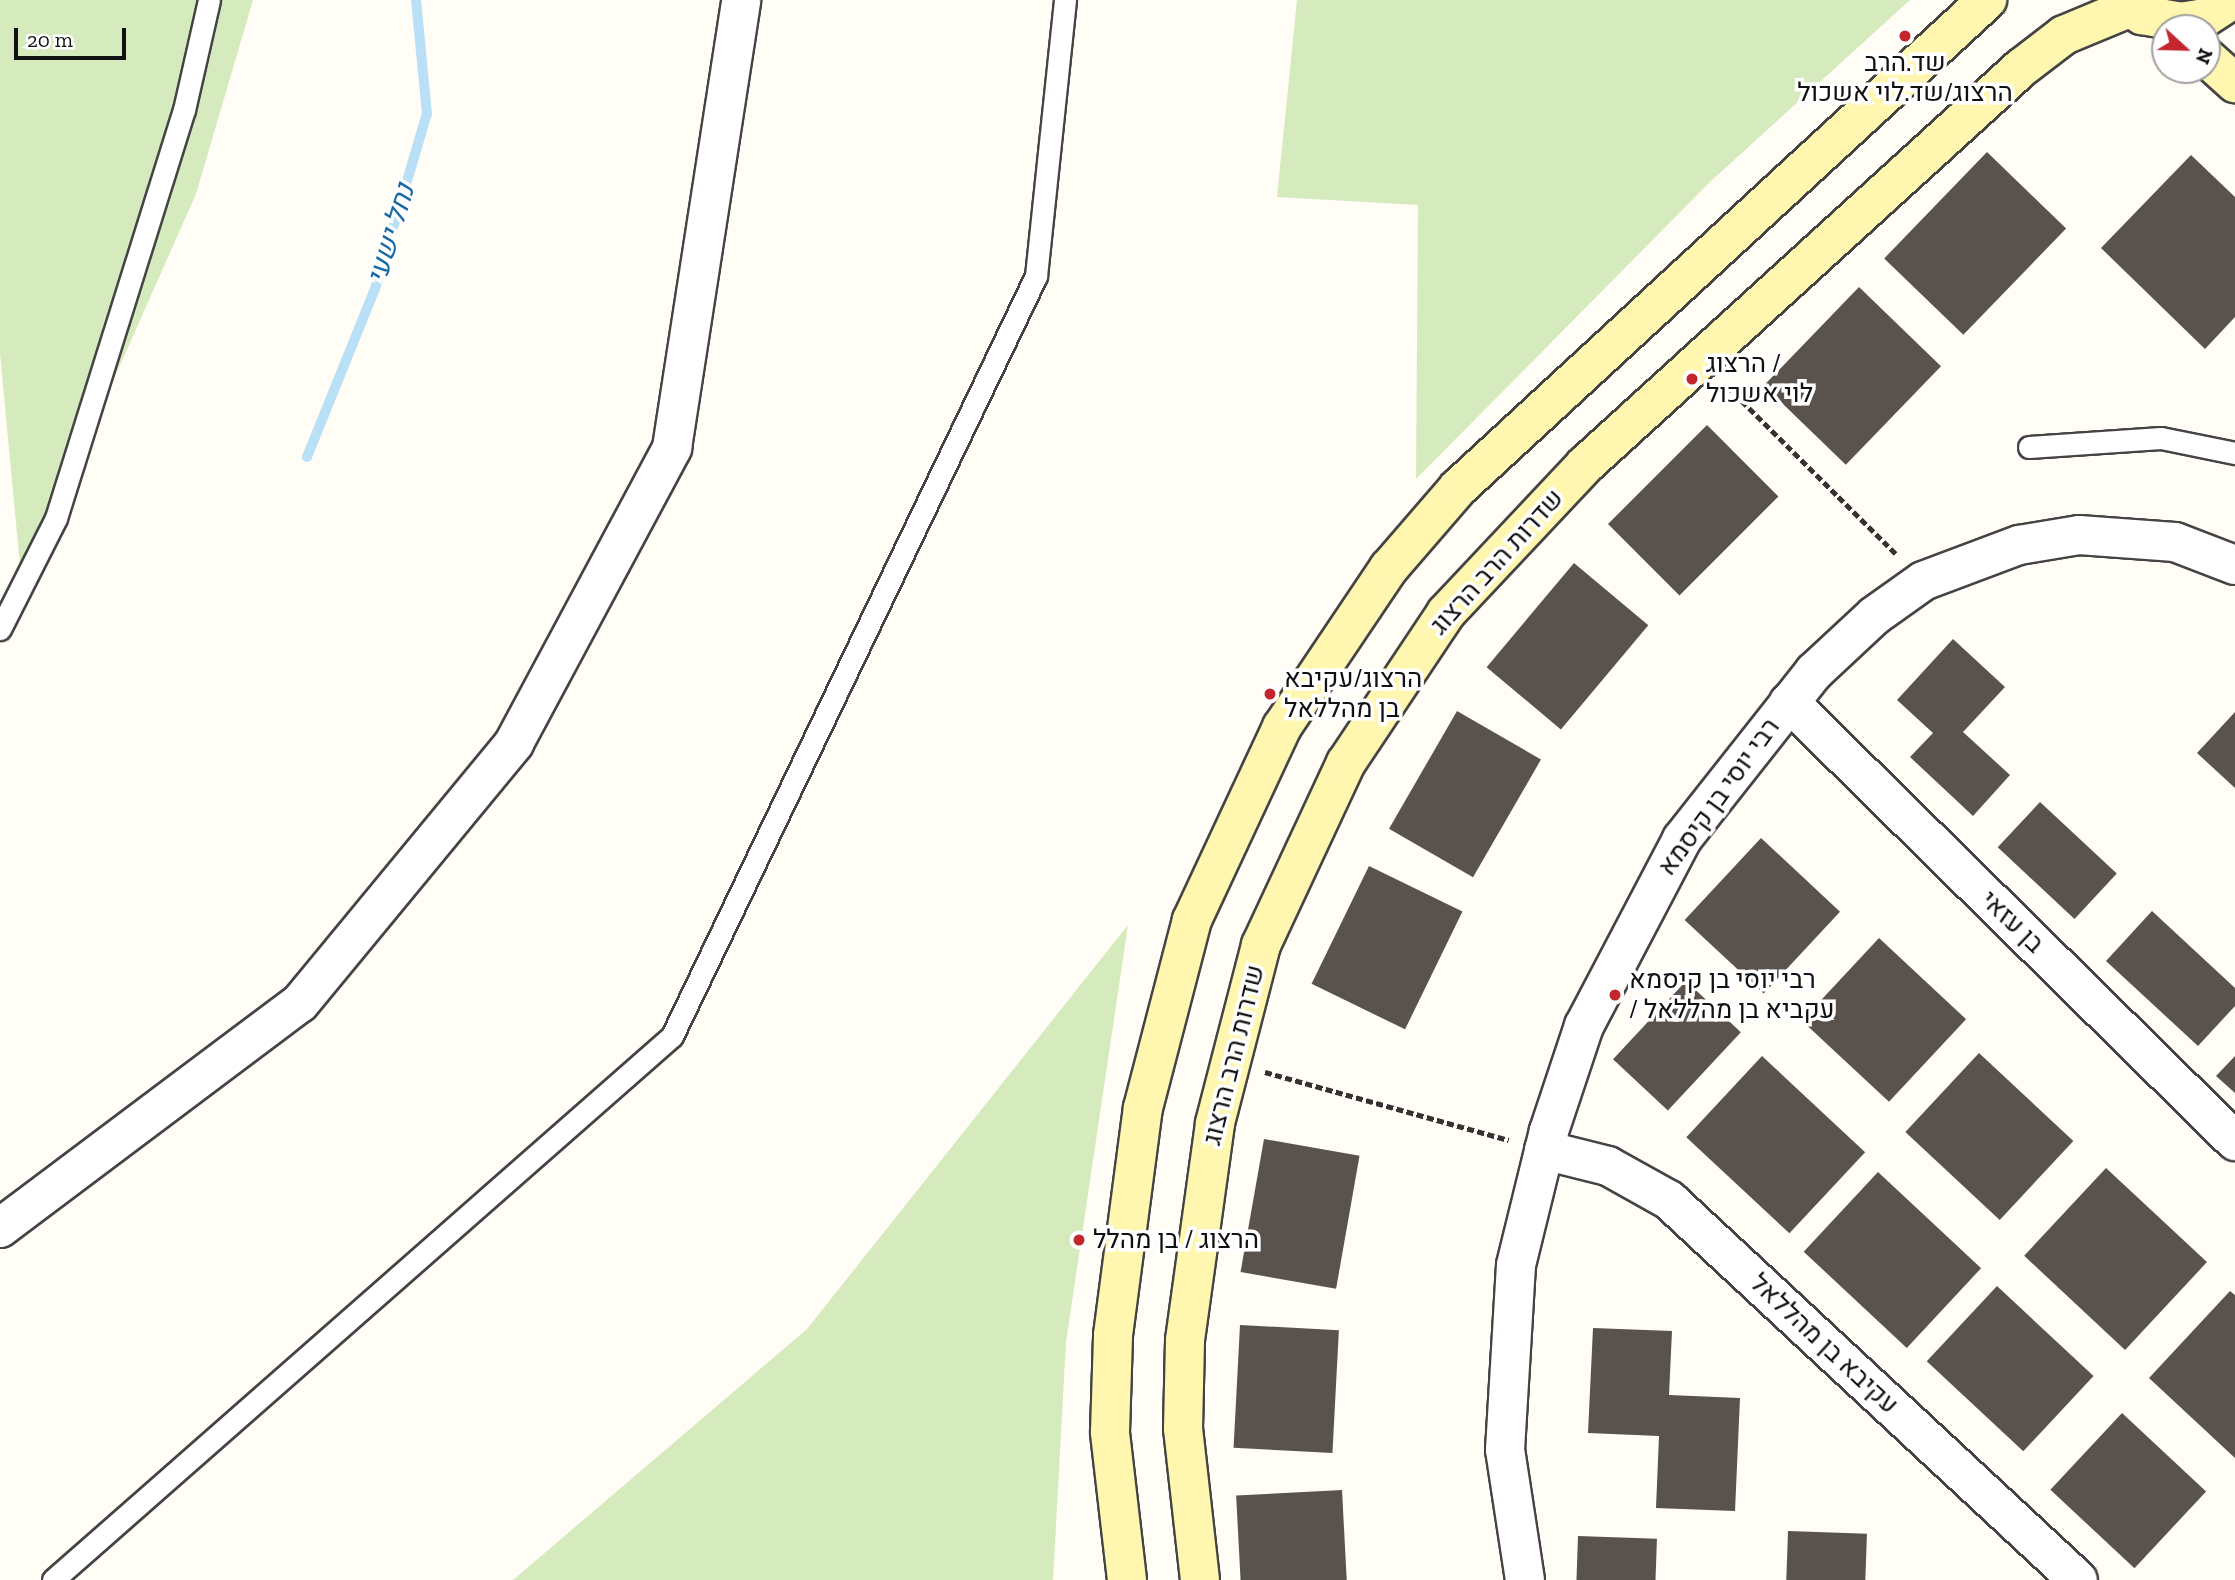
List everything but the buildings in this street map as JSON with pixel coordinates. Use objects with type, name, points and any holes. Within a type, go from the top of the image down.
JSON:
[{"type":"main road","points":[[1127,1580],[1110,1432],[1112,1335],[1143,1108],[1192,920],[1282,727],[1389,568],[1458,488],[1987,0]]},
{"type":"main road","points":[[2143,14],[2204,18],[2232,0]]},
{"type":"main road","name":"שדרות הרב הרצוג","points":[[1200,1580],[1183,1429],[1185,1339],[1197,1224],[1229,1062],[1271,922],[1346,763],[1446,612],[1511,538],[1699,358],[2021,68],[2064,35],[2143,14]]},
{"type":"main road","points":[[2221,70],[2235,83]]},
{"type":"street","points":[[0,1228],[300,1003],[514,743],[672,448],[741,0]]},
{"type":"street","name":"רבי יוסי בן קיסמא","points":[[1525,1580],[1505,1450],[1507,1356],[1516,1265],[1544,1150],[1584,1026],[1653,888],[1682,839],[1789,702],[1874,616],[1923,582],[2006,549],[2079,535],[2175,542],[2235,565]]},
{"type":"street","name":"בן עזאי","points":[[1789,702],[2235,1141]]},
{"type":"street","name":"עקיבא בן מהללאל","points":[[1544,1150],[1608,1166],[1669,1200],[2078,1580]]},
{"type":"lane","points":[[0,629],[56,518],[184,110],[209,0]]},
{"type":"lane","points":[[53,1580],[672,1036],[1036,276],[1065,0]]},
{"type":"lane","points":[[2029,447],[2161,438],[2235,453]]},
{"type":"path","points":[[1699,358],[1923,582]]},
{"type":"path","points":[[1229,1062],[1544,1150]]},
{"type":"green space","points":[[0,0],[253,0],[196,194],[22,586],[0,354]]},
{"type":"green space","points":[[1297,0],[1910,0],[1711,181],[1416,479],[1418,205],[1277,197]]},
{"type":"green space","points":[[1128,925],[1066,1342],[1053,1580],[513,1580],[807,1329]]},
{"type":"waterway","name":"נחל ישעי","points":[[307,457],[375,289],[427,114],[416,0]]},
{"type":"place","name":"שד.הרב הרצוג/שד.לוי אשכול","points":[[1905,36]]},
{"type":"place","name":"הרצוג / לוי אשכול","points":[[1692,379]]},
{"type":"place","name":"הרצוג/עקיבא בן מהללאל","points":[[1270,694]]},
{"type":"place","name":"רבי יוסי בן קיסמא / עקביא בן מהללאל","points":[[1615,995]]},
{"type":"place","name":"הרצוג / בן מהלל","points":[[1079,1240]]}]
